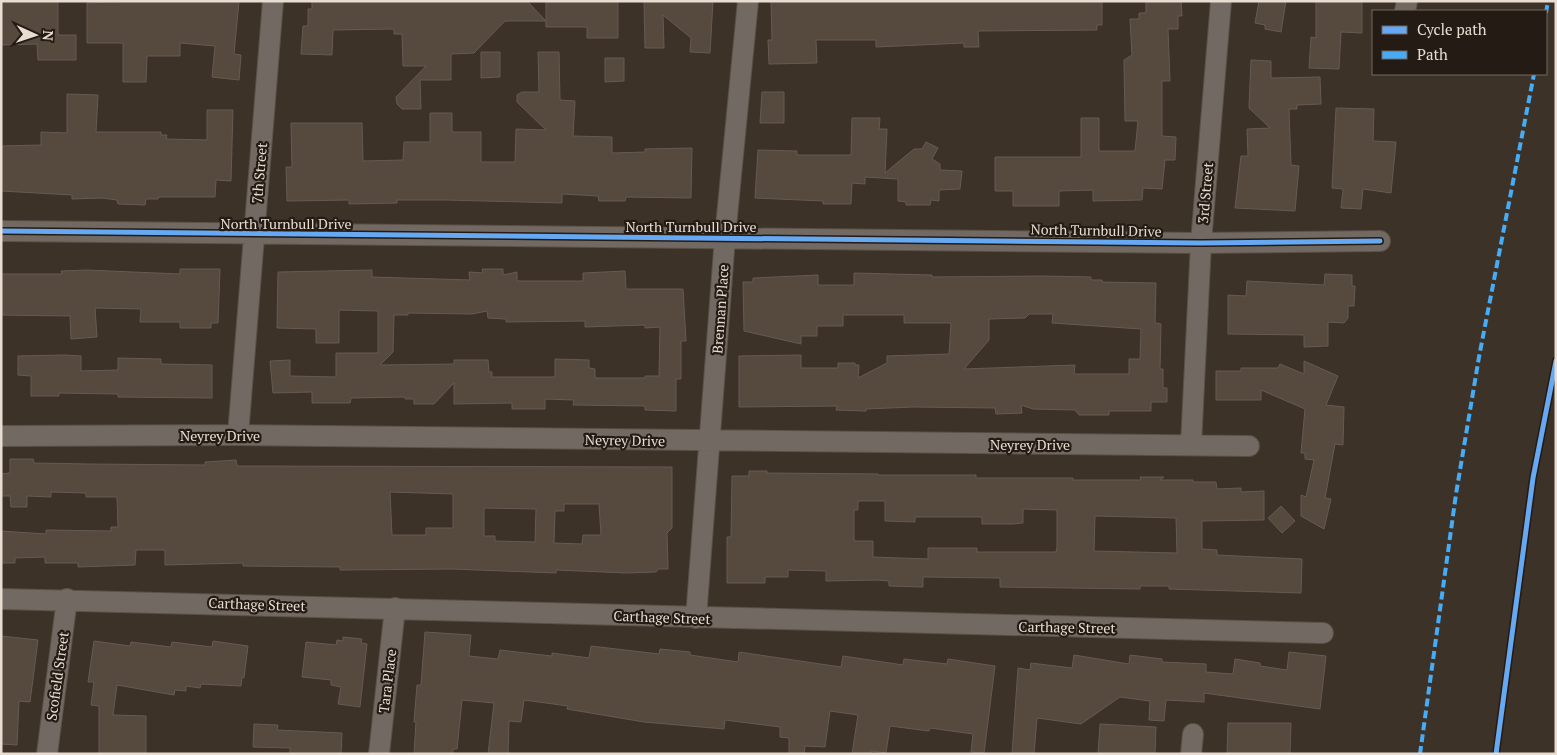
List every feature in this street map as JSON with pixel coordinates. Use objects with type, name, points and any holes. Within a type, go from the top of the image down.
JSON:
[{"type":"street","name":"7th Street","points":[[238,435],[273,1]]},
{"type":"street","name":"Brennan Place","points":[[696,618],[725,237],[748,1]]},
{"type":"street","name":"3rd Street","points":[[1190,445],[1200,242],[1221,1]]},
{"type":"street","name":"North Turnbull Drive","points":[[1,231],[1200,242],[1380,241]]},
{"type":"street","name":"Neyrey Drive","points":[[1,436],[238,435],[710,442],[1249,446]]},
{"type":"street","name":"Carthage Street","points":[[1,599],[68,599],[696,618],[1323,633]]},
{"type":"street","name":"Scofield Street","points":[[47,754],[68,599]]},
{"type":"street","name":"Tara Place","points":[[379,754],[395,608]]},
{"type":"street","points":[[1191,754],[1193,734]]},
{"type":"building","points":[[1,1],[58,1],[58,35],[76,35],[76,60],[38,60],[37,44],[1,45]]},
{"type":"building","points":[[239,1],[234,54],[241,55],[239,80],[212,77],[215,46],[180,43],[180,56],[147,56],[146,82],[123,82],[123,43],[87,43],[87,3]]},
{"type":"building","points":[[312,1],[527,1],[546,21],[505,21],[474,53],[451,54],[451,80],[420,80],[421,109],[402,109],[397,104],[396,97],[426,66],[403,66],[402,34],[394,34],[394,29],[333,30],[332,55],[301,54],[303,26],[308,26],[308,9],[312,9]]},
{"type":"building","points":[[546,1],[618,1],[618,38],[587,38],[587,27],[546,27]]},
{"type":"building","points":[[644,1],[713,1],[710,53],[690,52],[691,38],[663,15],[664,48],[645,48]]},
{"type":"building","points":[[771,1],[1102,1],[1102,25],[1097,25],[1097,30],[978,31],[979,47],[964,47],[964,43],[876,47],[876,40],[816,40],[817,63],[769,64],[768,40],[772,40]]},
{"type":"building","points":[[1146,1],[1181,1],[1182,16],[1178,16],[1178,29],[1168,29],[1170,81],[1162,81],[1162,136],[1176,137],[1175,160],[1165,160],[1162,189],[1143,188],[1142,200],[1093,201],[1093,190],[1059,191],[1059,206],[1013,206],[1013,191],[995,191],[995,157],[1081,157],[1081,118],[1099,118],[1099,151],[1135,151],[1138,121],[1125,121],[1124,60],[1132,55],[1130,19],[1139,19],[1139,13],[1146,13]]},
{"type":"building","points":[[1259,1],[1286,1],[1281,32],[1265,29],[1265,25],[1255,23]]},
{"type":"building","points":[[1316,1],[1362,1],[1362,33],[1341,32],[1339,69],[1309,68],[1311,37],[1316,38]]},
{"type":"building","points":[[481,52],[500,52],[500,77],[481,78]]},
{"type":"building","points":[[538,52],[559,52],[560,100],[575,101],[573,136],[612,137],[612,153],[645,152],[645,149],[692,148],[691,198],[626,197],[625,201],[599,201],[598,196],[562,194],[562,203],[397,200],[397,203],[349,204],[349,200],[287,201],[286,167],[292,167],[291,123],[362,123],[363,161],[403,160],[404,142],[430,142],[430,113],[452,113],[452,132],[481,132],[481,162],[515,162],[516,129],[546,130],[517,102],[517,95],[522,92],[539,92]]},
{"type":"building","points":[[605,58],[624,58],[624,81],[605,82]]},
{"type":"building","points":[[1251,60],[1271,61],[1271,78],[1320,77],[1321,104],[1297,105],[1297,109],[1289,109],[1291,165],[1299,166],[1295,211],[1235,208],[1241,156],[1248,156],[1247,129],[1270,128],[1249,108]]},
{"type":"building","points":[[762,92],[784,92],[784,123],[760,123]]},
{"type":"building","points":[[67,94],[98,95],[96,132],[161,132],[161,135],[167,135],[166,139],[207,140],[207,110],[233,110],[231,181],[216,180],[215,197],[158,197],[158,199],[146,199],[145,205],[118,204],[117,200],[102,198],[72,199],[72,195],[1,191],[1,146],[41,145],[41,132],[67,133]]},
{"type":"building","points":[[1336,108],[1374,109],[1373,141],[1396,142],[1391,193],[1363,189],[1361,209],[1341,208],[1343,189],[1332,188]]},
{"type":"building","points":[[852,118],[880,118],[879,129],[887,129],[885,173],[914,149],[922,149],[926,142],[938,148],[932,159],[940,164],[940,170],[962,171],[960,189],[939,190],[939,201],[931,200],[930,205],[906,205],[906,202],[898,201],[898,179],[865,177],[865,184],[852,183],[851,204],[823,204],[823,201],[755,198],[758,150],[797,151],[797,155],[851,155]]},
{"type":"building","points":[[180,269],[220,269],[218,323],[211,323],[211,328],[180,328],[180,322],[140,322],[141,309],[95,308],[97,337],[71,339],[70,316],[1,315],[1,274],[62,274],[61,271],[87,270],[180,274]]},
{"type":"building","points":[[482,269],[503,269],[503,275],[517,272],[517,281],[583,281],[583,273],[625,271],[626,289],[683,289],[686,341],[681,341],[681,379],[676,379],[676,411],[645,410],[645,406],[573,405],[574,400],[545,399],[545,409],[512,409],[512,403],[454,404],[454,383],[434,404],[414,404],[414,399],[405,399],[405,397],[351,398],[350,403],[312,403],[312,392],[273,393],[270,361],[290,360],[290,376],[336,377],[336,353],[378,353],[378,311],[339,310],[339,343],[316,343],[316,329],[277,328],[278,272],[372,270],[372,277],[470,280],[469,272],[483,273]],"holes":[[[487,311],[488,318],[506,319],[506,322],[585,321],[585,327],[645,325],[645,328],[660,327],[659,376],[645,376],[645,378],[595,378],[595,369],[589,368],[589,360],[555,359],[555,377],[492,377],[492,372],[489,372],[488,360],[454,360],[454,364],[380,365],[393,352],[394,315],[408,315],[408,313],[472,314]]]},
{"type":"building","points":[[854,273],[932,275],[932,277],[1091,277],[1091,280],[1102,280],[1102,282],[1156,283],[1155,323],[1161,324],[1160,369],[1163,369],[1163,388],[1167,388],[1167,402],[1151,402],[1151,411],[1109,411],[1109,415],[1079,415],[1075,410],[1033,409],[1021,405],[1022,413],[996,414],[995,408],[913,407],[866,409],[866,411],[836,410],[837,406],[739,407],[739,356],[801,355],[801,368],[838,368],[838,363],[855,363],[855,365],[859,365],[858,378],[887,363],[887,356],[949,354],[951,323],[904,323],[904,315],[843,315],[843,326],[817,326],[817,336],[801,336],[801,344],[744,331],[743,282],[753,282],[753,278],[818,275],[818,285],[854,285]],"holes":[[[1029,314],[1053,314],[1052,323],[1141,329],[1140,359],[1129,359],[1129,374],[1074,374],[1075,365],[964,369],[989,340],[989,319],[1025,318]]]},
{"type":"building","points":[[1325,274],[1352,275],[1352,286],[1355,286],[1354,306],[1348,306],[1348,318],[1344,323],[1328,322],[1328,346],[1304,347],[1304,335],[1228,334],[1228,295],[1246,296],[1247,281],[1324,285]]},
{"type":"building","points":[[18,356],[81,356],[81,371],[118,370],[118,358],[161,359],[161,364],[212,365],[212,398],[118,397],[118,394],[59,393],[59,396],[31,396],[31,376],[18,375]]},
{"type":"building","points":[[1304,361],[1338,376],[1326,405],[1344,407],[1343,445],[1335,444],[1325,498],[1331,499],[1324,529],[1301,516],[1301,495],[1306,497],[1314,460],[1305,459],[1305,453],[1301,453],[1305,409],[1261,390],[1261,400],[1216,400],[1216,371],[1241,371],[1241,368],[1278,368],[1280,364],[1304,374]]},
{"type":"building","points":[[10,459],[33,459],[34,463],[205,465],[205,462],[236,460],[237,466],[672,467],[672,528],[667,533],[668,569],[658,569],[656,572],[626,573],[556,570],[556,573],[452,569],[340,570],[340,567],[243,566],[243,563],[165,565],[165,550],[136,550],[135,565],[78,567],[78,563],[45,563],[45,557],[15,558],[15,563],[1,563],[1,531],[46,534],[46,530],[111,531],[111,527],[118,527],[117,497],[86,497],[86,493],[51,492],[51,497],[27,496],[27,507],[11,507],[10,496],[1,496],[1,474],[10,473]],"holes":[[[390,492],[453,494],[453,528],[426,528],[426,535],[392,535]],[[564,504],[599,504],[601,535],[583,535],[582,544],[554,543],[555,511],[564,511]],[[484,508],[536,509],[535,542],[495,541],[495,536],[484,536]]]},
{"type":"building","points":[[749,471],[767,471],[767,473],[976,475],[976,478],[1073,478],[1073,480],[1141,480],[1140,477],[1164,477],[1160,480],[1216,482],[1217,489],[1241,488],[1241,492],[1264,491],[1264,520],[1202,521],[1202,549],[1217,550],[1217,555],[1302,559],[1301,593],[1169,589],[1169,586],[1140,586],[1140,589],[1000,587],[1000,578],[923,577],[923,587],[889,586],[889,581],[877,580],[826,581],[826,571],[788,570],[788,577],[765,577],[765,583],[727,583],[727,537],[731,537],[732,476],[749,476]],"holes":[[[858,501],[885,501],[885,521],[915,522],[915,517],[982,517],[982,524],[1012,524],[1023,523],[1023,509],[1057,510],[1056,552],[977,552],[977,548],[928,548],[928,559],[873,557],[873,541],[854,541],[854,510],[858,510]],[[1095,516],[1176,518],[1177,553],[1094,551]]]},
{"type":"building","points":[[1281,506],[1295,521],[1282,533],[1268,518]]},
{"type":"building","points":[[425,632],[471,635],[469,656],[498,659],[500,650],[552,656],[552,653],[589,658],[591,646],[659,654],[660,649],[690,652],[690,655],[738,662],[739,652],[841,667],[843,656],[903,665],[904,659],[947,664],[948,659],[995,666],[984,753],[971,752],[973,734],[930,728],[929,731],[890,726],[886,753],[871,751],[871,754],[852,754],[858,715],[830,711],[825,747],[805,746],[804,754],[789,754],[789,738],[780,737],[780,727],[725,720],[724,729],[644,722],[567,709],[568,706],[524,700],[521,722],[509,721],[508,754],[488,754],[494,703],[462,700],[457,749],[453,749],[453,754],[414,754],[417,685],[421,685]]},
{"type":"building","points":[[1,636],[38,640],[30,702],[19,701],[17,745],[1,744]]},
{"type":"building","points":[[343,637],[362,639],[361,643],[367,644],[360,707],[338,704],[341,687],[331,685],[331,680],[302,677],[306,642],[336,645],[337,640],[343,641]]},
{"type":"building","points":[[94,641],[130,646],[131,642],[171,647],[172,642],[212,647],[213,641],[248,646],[244,678],[242,677],[241,686],[201,684],[200,688],[186,686],[186,691],[175,690],[174,695],[117,685],[113,715],[146,716],[146,754],[99,754],[99,706],[91,705],[94,682],[88,682]]},
{"type":"building","points":[[1289,652],[1326,656],[1320,709],[1204,693],[1204,702],[1166,700],[1164,721],[1149,720],[1150,701],[1120,697],[1081,724],[1037,718],[1034,754],[1012,754],[1018,668],[1030,670],[1031,663],[1072,668],[1074,655],[1129,664],[1130,655],[1162,659],[1162,662],[1206,664],[1206,672],[1233,674],[1235,659],[1260,663],[1260,666],[1287,670]]},
{"type":"building","points":[[1228,723],[1291,723],[1290,754],[1227,754]]},
{"type":"building","points":[[254,724],[278,725],[277,730],[342,733],[341,754],[290,754],[290,748],[253,747]]},
{"type":"building","points":[[1100,724],[1156,727],[1155,754],[1098,754]]},
{"type":"marked path","points":[[1546,10],[1548,1]]},
{"type":"marked path","points":[[1420,754],[1456,494],[1479,357],[1534,75]]},
{"type":"cycle path","points":[[1,231],[1201,243],[1380,241]]},
{"type":"cycle path","points":[[1496,754],[1533,478],[1556,361]]}]
